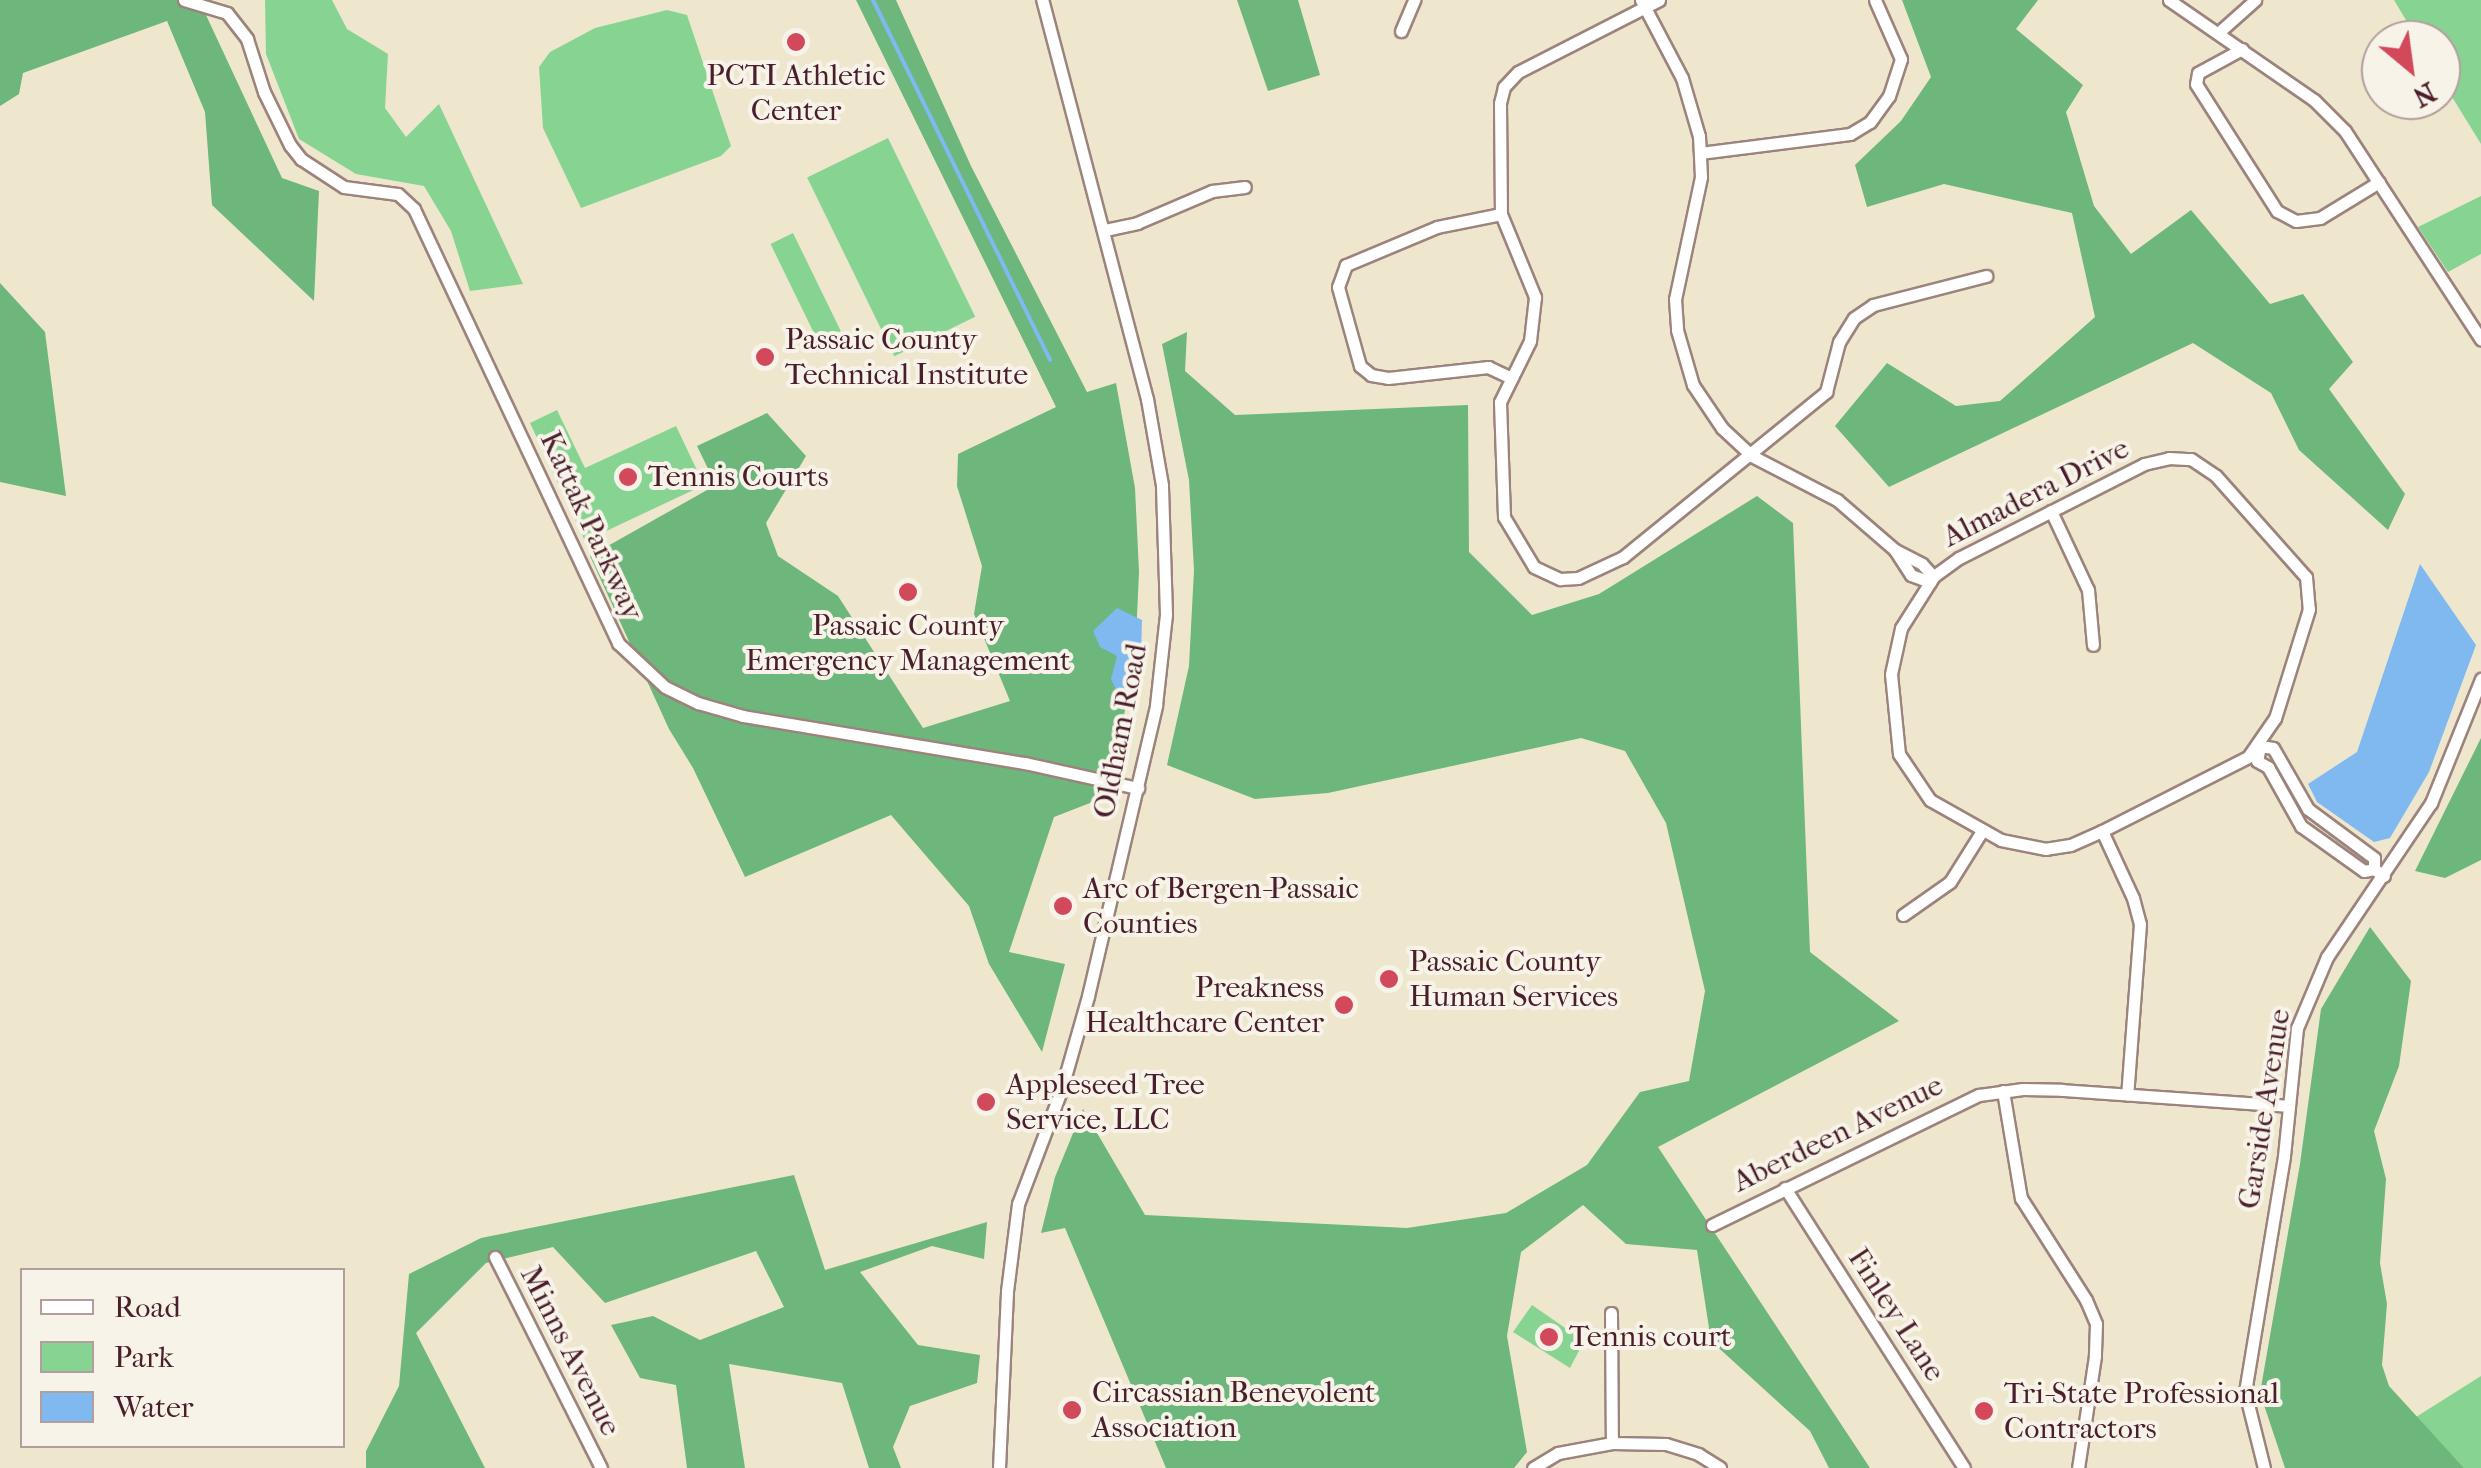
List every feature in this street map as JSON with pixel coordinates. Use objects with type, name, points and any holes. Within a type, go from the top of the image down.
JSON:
[{"type":"street","name":"Kattak Parkway","points":[[184,0],[227,12],[247,39],[264,92],[290,146],[310,166],[356,190],[398,194],[414,209],[618,643],[665,687],[698,703],[743,716],[1024,762],[1138,788]]},
{"type":"street","name":"Oldham Road","points":[[999,1468],[1007,1291],[1018,1204],[1061,1091],[1138,788],[1162,662],[1167,572],[1162,485],[1147,399],[1042,0]]},
{"type":"street","points":[[1402,31],[1414,0]]},
{"type":"street","points":[[1660,0],[1642,4],[1518,72],[1504,87],[1500,103],[1501,214],[1535,296],[1530,341],[1500,402],[1504,517],[1524,556],[1546,575],[1578,578],[1622,557],[1752,456],[1826,392],[1840,342],[1854,318],[1873,305],[1986,276]]},
{"type":"street","points":[[1700,153],[1850,134],[1870,122],[1889,96],[1901,59],[1875,0]]},
{"type":"street","points":[[2169,0],[2332,116],[2481,340]]},
{"type":"street","points":[[2218,33],[2255,0]]},
{"type":"street","points":[[1642,4],[1690,97],[1700,153],[1696,203],[1676,282],[1677,330],[1700,398],[1752,456],[1838,500],[1895,550],[1922,564],[1931,574],[1930,582]]},
{"type":"street","points":[[2242,49],[2198,73],[2196,84],[2276,211],[2296,222],[2320,218],[2379,182]]},
{"type":"street","points":[[1105,230],[1137,223],[1212,191],[1245,187]]},
{"type":"street","points":[[1501,214],[1436,226],[1346,265],[1340,276],[1339,295],[1360,366],[1371,375],[1388,378],[1488,367],[1512,378]]},
{"type":"street","name":"Almadera Drive","points":[[2156,459],[2191,460],[2216,476],[2294,559],[2309,588],[2309,608],[2276,717],[2260,746],[2233,765],[2102,831],[2070,845],[2046,848],[2015,845],[1982,831],[1921,790],[1899,754],[1895,738],[1892,659],[1908,612],[1930,582],[1959,558],[2051,511],[2156,459]]},
{"type":"street","points":[[2051,511],[2088,590],[2092,645]]},
{"type":"street","name":"Garside Avenue","points":[[2264,1468],[2245,1392],[2288,1106],[2292,1054],[2303,1007],[2327,957],[2379,872],[2444,779],[2481,679]]},
{"type":"street","points":[[2260,746],[2274,748],[2308,809],[2374,858],[2379,872]]},
{"type":"street","points":[[1903,915],[1950,882],[1982,831]]},
{"type":"street","points":[[2102,831],[2134,898],[2140,924],[2127,1095]]},
{"type":"street","points":[[2003,1091],[2021,1198],[2086,1300],[2096,1324],[2078,1468]]},
{"type":"street","name":"Aberdeen Avenue","points":[[1712,1225],[1962,1100],[2003,1091],[2288,1106]]},
{"type":"street","name":"Finley Lane","points":[[1785,1188],[1964,1468]]},
{"type":"street","name":"Minns Avenue","points":[[495,1257],[601,1468]]},
{"type":"street","points":[[1611,1314],[1612,1443]]},
{"type":"street","points":[[1532,1468],[1558,1453],[1612,1443],[1666,1444],[1698,1454],[1720,1468]]},
{"type":"green space","points":[[0,0],[199,0],[282,178],[319,191],[314,301],[212,205],[205,112],[167,21],[23,73],[19,94],[0,106]]},
{"type":"green space","points":[[265,0],[332,0],[347,29],[388,54],[385,108],[406,137],[439,104],[523,284],[470,291],[451,231],[424,186],[356,174],[299,139],[266,54]]},
{"type":"green space","points":[[856,0],[896,0],[971,166],[1087,392],[1116,383],[1135,488],[1139,572],[1135,660],[1108,796],[1054,817],[1009,952],[1065,964],[1042,1052],[989,964],[969,906],[891,815],[745,877],[693,768],[669,729],[590,556],[716,485],[697,446],[767,413],[806,456],[766,523],[778,556],[838,596],[923,728],[1010,701],[974,614],[982,566],[957,486],[958,454],[1056,407]]},
{"type":"green space","points":[[1237,0],[1298,0],[1320,75],[1268,91]]},
{"type":"green space","points":[[1902,0],[2038,0],[2016,29],[2083,85],[2066,112],[2094,206],[2131,254],[2191,210],[2270,304],[2303,294],[2353,362],[2329,389],[2405,494],[2388,530],[2299,450],[2271,393],[2193,343],[1889,487],[1835,426],[1887,363],[1956,406],[2000,401],[2095,317],[2072,213],[1944,184],[1867,207],[1855,165],[1901,121],[1931,77]]},
{"type":"green space","points":[[2394,0],[2481,0],[2481,144],[2461,112],[2461,20],[2406,20]]},
{"type":"green space","points":[[667,10],[687,15],[731,146],[721,156],[581,208],[543,128],[539,67],[550,52],[595,28]]},
{"type":"green space","points":[[888,138],[975,317],[894,356],[807,177]]},
{"type":"green space","points":[[2481,196],[2481,254],[2448,272],[2418,227]]},
{"type":"green space","points":[[793,233],[841,331],[818,342],[771,244]]},
{"type":"green space","points":[[0,283],[45,332],[66,496],[0,482]]},
{"type":"green space","points":[[1187,332],[1185,371],[1235,415],[1468,405],[1469,552],[1532,615],[1599,594],[1757,496],[1793,523],[1810,952],[1899,1021],[1658,1147],[1870,1468],[1829,1468],[1810,1431],[1711,1341],[1697,1250],[1626,1244],[1583,1205],[1521,1252],[1507,1336],[1527,1452],[1514,1468],[1166,1468],[1065,1228],[1041,1233],[1055,1177],[1083,1109],[1145,1215],[1407,1228],[1506,1213],[1587,1165],[1640,1092],[1689,1081],[1705,991],[1666,823],[1625,751],[1581,738],[1328,793],[1255,799],[1167,765],[1189,666],[1194,570],[1189,480],[1162,344]]},
{"type":"green space","name":"Tennis Courts","points":[[557,410],[585,468],[676,426],[704,485],[585,541],[530,423]]},
{"type":"green space","points":[[2481,738],[2481,860],[2445,878],[2415,871]]},
{"type":"green space","points":[[2370,927],[2411,981],[2399,1066],[2374,1131],[2386,1179],[2380,1263],[2387,1304],[2382,1365],[2389,1386],[2464,1468],[2285,1468],[2260,1393],[2300,1164],[2321,1009]]},
{"type":"green space","points":[[794,1175],[825,1270],[987,1222],[984,1259],[932,1246],[860,1272],[918,1345],[980,1355],[977,1383],[910,1406],[893,1447],[901,1468],[869,1468],[842,1383],[729,1364],[745,1468],[687,1468],[676,1385],[640,1378],[611,1325],[653,1316],[700,1340],[784,1307],[756,1251],[605,1303],[553,1247],[486,1263],[416,1333],[485,1468],[366,1468],[366,1451],[399,1386],[409,1274],[481,1238]]},
{"type":"green space","name":"Tennis court","points":[[1532,1305],[1584,1341],[1570,1368],[1513,1332]]},
{"type":"green space","points":[[2481,1376],[2481,1468],[2464,1468],[2416,1417]]},
{"type":"water","points":[[2420,564],[2476,645],[2429,772],[2390,838],[2374,842],[2317,802],[2308,784],[2357,752]]},
{"type":"water","points":[[1117,608],[1142,620],[1140,689],[1118,694],[1111,679],[1117,656],[1100,647],[1093,631]]},
{"type":"waterway","points":[[873,0],[1050,360]]},
{"type":"place","name":"PCTI Athletic Center","points":[[796,42]]},
{"type":"place","name":"Passaic County Technical Institute","points":[[765,357]]},
{"type":"place","name":"Tennis Courts","points":[[628,477]]},
{"type":"place","name":"Passaic County Emergency Management","points":[[908,592]]},
{"type":"place","name":"Arc of Bergen-Passaic Counties","points":[[1063,906]]},
{"type":"place","name":"Passaic County Human Services","points":[[1389,979]]},
{"type":"place","name":"Preakness Healthcare Center","points":[[1344,1005]]},
{"type":"place","name":"Appleseed Tree Service, LLC","points":[[986,1102]]},
{"type":"place","name":"Tennis court","points":[[1549,1337]]},
{"type":"place","name":"Circassian Benevolent Association","points":[[1072,1410]]},
{"type":"place","name":"Tri-State Professional Contractors","points":[[1984,1411]]}]
